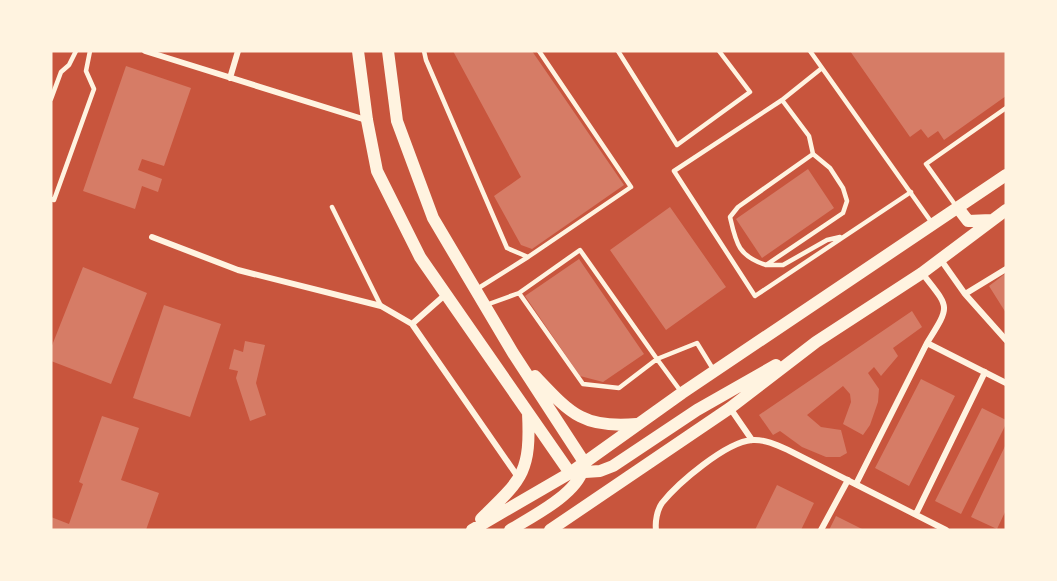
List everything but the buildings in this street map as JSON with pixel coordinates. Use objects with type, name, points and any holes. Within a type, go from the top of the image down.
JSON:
[{"type":"main road","points":[[358,51],[367,120],[377,171],[420,256],[528,412],[579,470],[600,471],[614,466],[698,410],[816,342],[922,273],[1006,210]]},
{"type":"main road","points":[[388,51],[397,121],[433,218],[486,305],[579,470]]},
{"type":"main road","points":[[471,530],[579,470],[682,393],[1006,175]]},
{"type":"main road","points":[[958,208],[968,221],[991,220]]},
{"type":"main road","points":[[550,530],[730,408],[816,342]]},
{"type":"main road","points":[[513,353],[569,410],[586,420],[602,426],[638,424]]},
{"type":"main road","points":[[471,530],[519,478],[528,457],[528,412]]},
{"type":"main road","points":[[510,530],[549,506],[572,488],[579,470]]},
{"type":"street","points":[[145,51],[367,120]]},
{"type":"street","points":[[230,78],[238,51]]},
{"type":"street","points":[[152,237],[238,270],[381,306],[412,324],[519,478]]},
{"type":"street","points":[[941,260],[965,294],[1006,340]]},
{"type":"street","points":[[965,294],[1006,269]]},
{"type":"street","points":[[856,484],[945,310],[944,302],[922,273]]},
{"type":"street","points":[[412,324],[446,294]]},
{"type":"street","points":[[927,343],[1006,383]]},
{"type":"street","points":[[916,514],[985,372]]},
{"type":"street","points":[[730,408],[752,440]]},
{"type":"street","points":[[656,530],[655,524],[660,505],[699,468],[718,453],[752,440],[770,443],[916,514],[932,527],[946,530]]},
{"type":"street","points":[[821,530],[848,480]]},
{"type":"lane","points":[[51,99],[61,72],[69,65],[76,51]]},
{"type":"lane","points":[[51,199],[54,200],[94,89],[86,71],[90,51]]},
{"type":"lane","points":[[424,51],[430,70],[507,248],[528,257]]},
{"type":"lane","points":[[475,290],[632,187],[539,51]]},
{"type":"lane","points":[[618,51],[677,145],[750,92],[719,51]]},
{"type":"lane","points":[[810,51],[933,225]]},
{"type":"lane","points":[[822,68],[782,100],[674,171],[755,296],[911,192]]},
{"type":"lane","points":[[766,265],[843,213],[847,201],[843,188],[830,168],[813,154],[809,136],[782,100]]},
{"type":"lane","points":[[958,208],[926,164],[1006,108]]},
{"type":"lane","points":[[813,154],[738,207],[730,217],[735,241],[749,260],[766,265],[783,265],[827,240],[843,236]]},
{"type":"lane","points":[[332,207],[381,306]]},
{"type":"lane","points":[[486,305],[519,293],[580,250],[682,393]]},
{"type":"lane","points":[[519,293],[583,384],[619,388],[657,359],[697,343],[715,371]]}]
